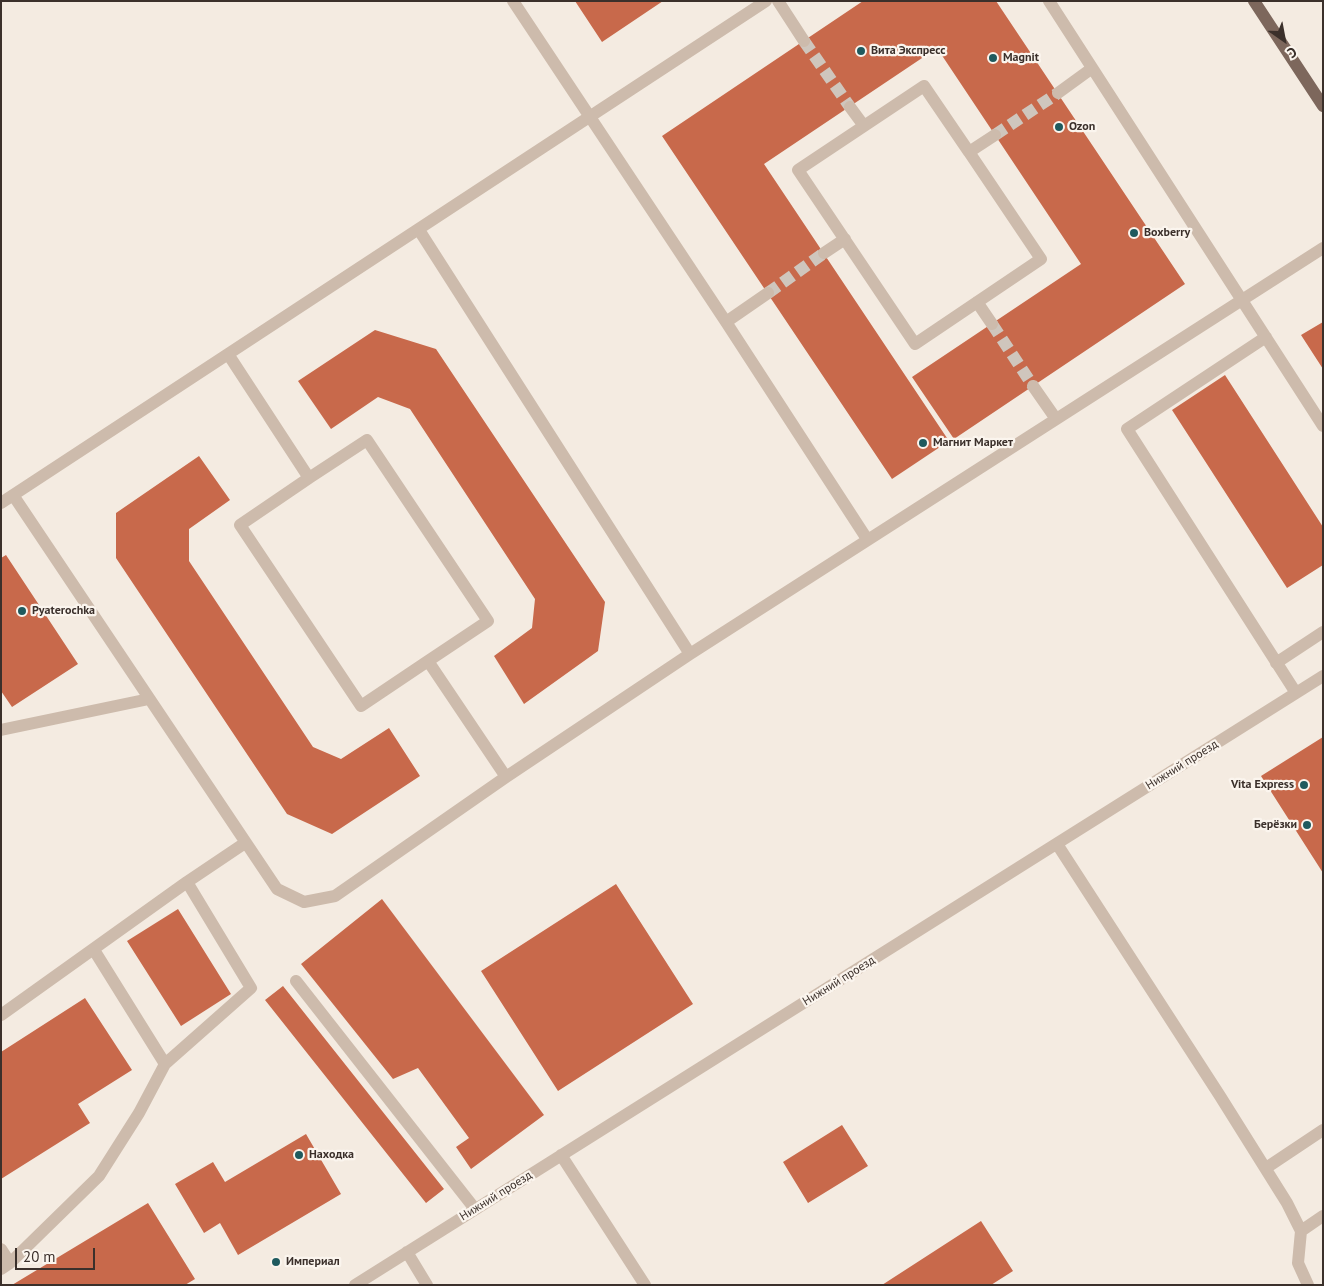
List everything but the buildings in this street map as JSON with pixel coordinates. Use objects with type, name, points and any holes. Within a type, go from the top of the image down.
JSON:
[{"type":"main road","points":[[1254,1],[1323,106]]},
{"type":"street","points":[[513,1],[867,539]]},
{"type":"street","points":[[1,503],[766,1]]},
{"type":"street","points":[[778,1],[804,41]]},
{"type":"street","points":[[1049,1],[1091,69],[1323,426]]},
{"type":"street","points":[[1058,93],[1091,69]]},
{"type":"street","points":[[924,86],[1041,259],[915,344],[798,170],[864,126],[924,86]]},
{"type":"street","points":[[850,107],[864,126]]},
{"type":"street","points":[[969,152],[995,135]]},
{"type":"street","points":[[419,230],[690,654]]},
{"type":"street","points":[[824,253],[845,239]]},
{"type":"street","points":[[13,495],[277,889],[304,902],[335,896],[506,777],[690,654],[1323,248]]},
{"type":"street","points":[[726,322],[768,293]]},
{"type":"street","points":[[977,302],[992,324]]},
{"type":"street","points":[[1266,338],[1127,429],[1296,693]]},
{"type":"street","points":[[228,354],[309,478]]},
{"type":"street","points":[[1033,386],[1056,419]]},
{"type":"street","points":[[367,440],[488,621],[360,706],[240,525],[309,478],[367,440]]},
{"type":"street","points":[[1276,663],[1323,632]]},
{"type":"street","points":[[428,661],[506,777]]},
{"type":"street","name":"Нижний проезд","points":[[355,1285],[1323,676]]},
{"type":"street","points":[[1,730],[149,699]]},
{"type":"street","points":[[1,1015],[187,882],[245,843]]},
{"type":"street","points":[[1057,844],[1266,1168],[1301,1231],[1298,1263],[1308,1285]]},
{"type":"street","points":[[1,1249],[6,1266],[98,1176],[140,1113],[165,1064],[251,988],[187,882]]},
{"type":"street","points":[[94,950],[165,1064]]},
{"type":"street","points":[[296,981],[475,1209]]},
{"type":"street","points":[[1266,1168],[1323,1130]]},
{"type":"street","points":[[561,1155],[645,1285]]},
{"type":"street","points":[[1301,1231],[1323,1216]]},
{"type":"street","points":[[407,1252],[427,1285]]},
{"type":"tunnel","points":[[804,41],[850,107]]},
{"type":"tunnel","points":[[995,135],[1058,93]]},
{"type":"tunnel","points":[[768,293],[824,253]]},
{"type":"tunnel","points":[[992,324],[1033,386]]},
{"type":"place","name":"Вита Экспресс","points":[[861,51]]},
{"type":"place","name":"Magnit","points":[[993,58]]},
{"type":"place","name":"Ozon","points":[[1059,127]]},
{"type":"place","name":"Boxberry","points":[[1134,233]]},
{"type":"place","name":"Магнит Маркет","points":[[923,443]]},
{"type":"place","name":"Pyaterochka","points":[[22,611]]},
{"type":"place","name":"Vita Express","points":[[1304,785]]},
{"type":"place","name":"Берёзки","points":[[1307,825]]},
{"type":"place","name":"Находка","points":[[299,1155]]},
{"type":"place","name":"Империал","points":[[276,1262]]}]
